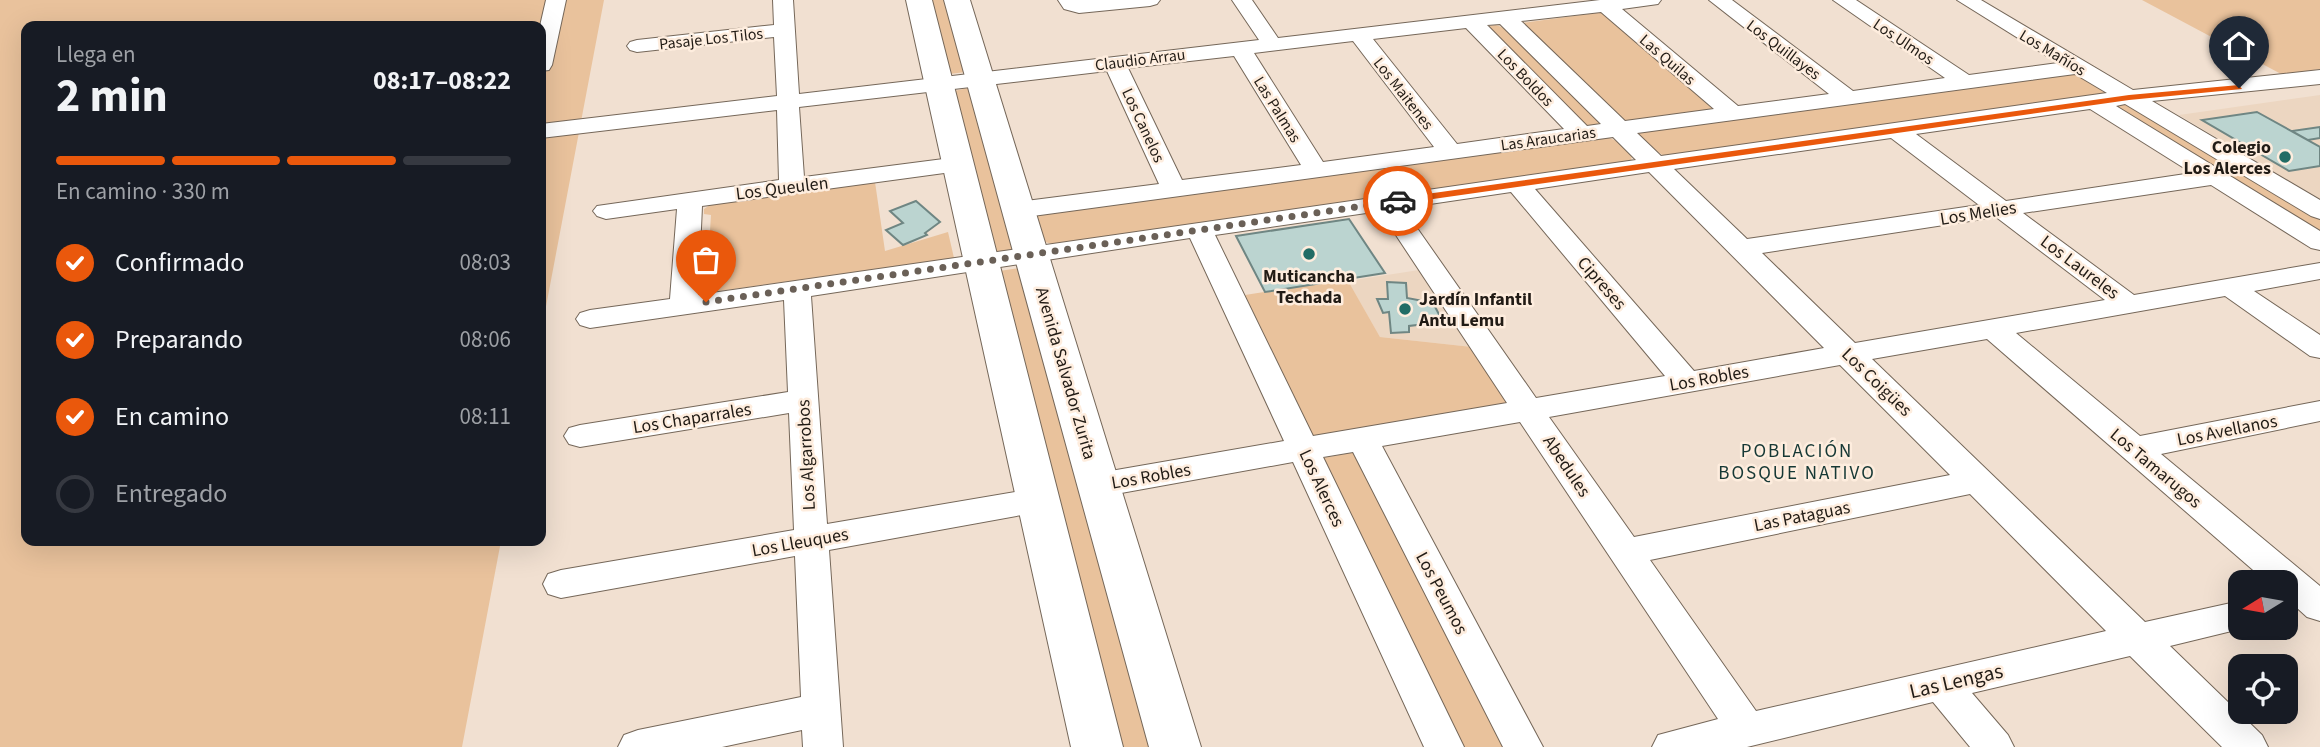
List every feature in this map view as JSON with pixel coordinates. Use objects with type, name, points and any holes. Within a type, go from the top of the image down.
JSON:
[{"type":"main road","points":[[919,0],[1097,747]]},
{"type":"main road","name":"Avenida Salvador Zurita","points":[[957,0],[1175,747]]},
{"type":"street","points":[[546,43],[556,0]]},
{"type":"street","points":[[783,0],[792,186]]},
{"type":"street","points":[[1068,0],[1071,5],[1079,7],[1150,0]]},
{"type":"street","points":[[1242,0],[1272,44]]},
{"type":"street","name":"Claudio Arrau","points":[[546,130],[1471,21],[1518,10],[1651,0]]},
{"type":"street","name":"Los Quillayes","points":[[1719,0],[1849,98]]},
{"type":"street","name":"Los Ulmos","points":[[1843,0],[1965,82]]},
{"type":"street","name":"Los Mañíos","points":[[1966,0],[2320,211]]},
{"type":"street","name":"Las Quilas","points":[[1605,5],[1732,113]]},
{"type":"street","name":"Los Coigües","points":[[1518,10],[1619,129],[2248,747]]},
{"type":"street","name":"Los Boldos","points":[[1471,21],[1581,134]]},
{"type":"street","name":"Pasaje Los Tilos","points":[[637,46],[784,30]]},
{"type":"street","name":"Los Maitenes","points":[[1358,34],[1450,151]]},
{"type":"street","name":"Las Palmas","points":[[1240,48],[1316,170]]},
{"type":"street","name":"Los Canelos","points":[[1115,62],[1174,189]]},
{"type":"street","name":"Las Araucarias","points":[[1018,210],[2078,67]]},
{"type":"street","points":[[590,318],[2129,97],[2320,77]]},
{"type":"street","points":[[2094,102],[2320,242]]},
{"type":"street","name":"Los Laureles","points":[[1896,130],[2129,304]]},
{"type":"street","name":"Los Queulen","points":[[606,211],[959,164]]},
{"type":"street","name":"Los Melies","points":[[1741,248],[2215,177]]},
{"type":"street","name":"Cipreses","points":[[1517,184],[1687,382]]},
{"type":"street","points":[[684,305],[690,200]]},
{"type":"street","name":"Abedules","points":[[1387,203],[1747,730]]},
{"type":"street","name":"Los Alerces","points":[[1199,229],[1444,747]]},
{"type":"street","name":"Los Robles","points":[[1099,485],[2320,271]]},
{"type":"street","points":[[2231,287],[2320,349]]},
{"type":"street","name":"Los Algarrobos","points":[[797,289],[822,729]]},
{"type":"street","name":"Los Tamarugos","points":[[1992,328],[2309,601]]},
{"type":"street","name":"Los Chaparrales","points":[[580,436],[803,400]]},
{"type":"street","name":"Los Avellanos","points":[[2133,449],[2320,411]]},
{"type":"street","name":"Los Peumos","points":[[1362,439],[1522,747]]},
{"type":"street","name":"Las Pataguas","points":[[1626,552],[1978,481]]},
{"type":"street","name":"Los Lleuques","points":[[561,584],[1038,500]]},
{"type":"street","name":"Las Lengas","points":[[1672,747],[2228,618]]},
{"type":"street","points":[[1941,684],[1994,747]]},
{"type":"street","points":[[638,747],[822,729]]},
{"type":"shaded area","points":[[0,0],[604,0],[546,307],[546,21],[21,21],[21,546],[500,546],[462,747],[0,747]]},
{"type":"shaded area","points":[[928,0],[948,0],[966,72],[949,74]]},
{"type":"shaded area","points":[[2142,0],[2320,0],[2320,69],[2283,75]]},
{"type":"shaded area","points":[[1603,12],[1719,109],[1624,121],[1523,23]]},
{"type":"shaded area","points":[[1496,25],[1509,30],[1600,121],[1599,124],[1583,128],[1483,27]]},
{"type":"shaded area","points":[[2069,74],[2078,75],[2105,89],[2105,96],[1664,156],[1641,140],[1639,134],[1641,131]]},
{"type":"shaded area","points":[[968,88],[1018,248],[997,255],[954,91]]},
{"type":"shaded area","name":"Colegio Los Alerces","points":[[2320,95],[2320,199],[2179,115]]},
{"type":"shaded area","points":[[2127,104],[2320,219],[2320,239],[2110,107]]},
{"type":"shaded area","points":[[1605,136],[1621,143],[1632,155],[1631,161],[1052,244],[1042,241],[1035,219],[1038,214]]},
{"type":"shaded area","points":[[875,182],[885,251],[948,232],[954,258],[712,292],[699,287],[699,282],[707,279],[711,215],[704,214],[704,209],[710,205]]},
{"type":"shaded area","points":[[1020,268],[1156,747],[1115,747],[999,271]]},
{"type":"shaded area","name":"Jardín Infantil Antu Lemu","points":[[1419,270],[1472,347],[1380,337],[1348,281]]},
{"type":"shaded area","points":[[1347,279],[1380,337],[1472,347],[1510,403],[1313,436],[1245,295]]},
{"type":"shaded area","points":[[1361,451],[1515,747],[1463,747],[1323,458]]},
{"type":"building","points":[[2257,112],[2320,147],[2320,166],[2289,171],[2202,120]]},
{"type":"building","points":[[2320,127],[2320,138],[2308,140],[2292,131]]},
{"type":"building","points":[[916,201],[940,222],[925,233],[927,235],[903,245],[886,230],[903,223],[890,211]]},
{"type":"building","name":"Muticancha Techada","points":[[1349,219],[1385,273],[1265,292],[1236,236]]},
{"type":"building","points":[[1387,282],[1406,283],[1407,298],[1433,303],[1443,322],[1409,326],[1409,332],[1391,333],[1389,312],[1383,313],[1377,299],[1388,299]]},
{"type":"way so far","points":[[706,302],[1398,201]]},
{"type":"place","name":"Colegio Los Alerces","points":[[2285,157]]},
{"type":"place","name":"Muticancha Techada","points":[[1309,254]]},
{"type":"place","name":"Jardín Infantil Antu Lemu","points":[[1405,309]]},
{"type":"district","name":"POBLACIÓN BOSQUE NATIVO","points":[[1797,461]]},
{"type":"route","points":[[1398,201],[2129,97],[2239,88]]}]
